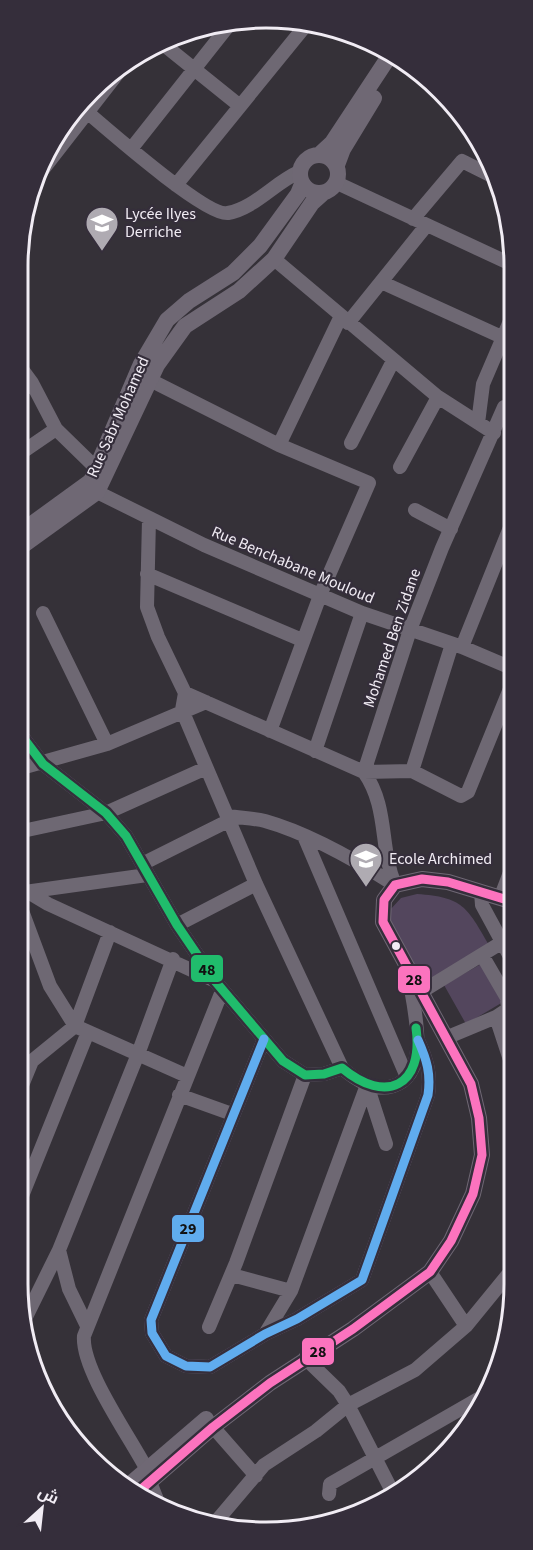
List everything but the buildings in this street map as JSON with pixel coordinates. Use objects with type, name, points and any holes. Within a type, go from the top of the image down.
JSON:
[{"type":"main road","points":[[322,194],[311,192],[301,178],[307,159],[319,155],[332,143],[386,60]]},
{"type":"main road","points":[[28,542],[97,492],[150,380],[185,326],[207,309],[239,291],[274,260],[312,203],[337,183],[337,165],[343,149],[394,66]]},
{"type":"main road","points":[[319,155],[329,157],[337,165]]},
{"type":"main road","name":"Rue Sabr Mohamed","points":[[28,527],[86,486],[141,364],[167,320],[189,301],[233,273],[246,260],[298,194],[301,178]]},
{"type":"main road","points":[[145,1481],[270,1383],[305,1358],[353,1329],[430,1272],[451,1241],[473,1194],[482,1155],[480,1118],[471,1084],[448,1037],[407,969],[383,922],[384,900],[395,885],[422,879],[448,882],[504,898]]},
{"type":"main road","points":[[145,1481],[210,1416],[240,1396],[270,1383]]},
{"type":"street","points":[[177,185],[301,31]]},
{"type":"street","points":[[131,149],[223,33]]},
{"type":"street","points":[[170,49],[240,106]]},
{"type":"street","points":[[60,148],[98,98]]},
{"type":"street","points":[[87,112],[131,149],[213,211],[228,213],[258,200],[279,182],[301,178]]},
{"type":"street","points":[[413,219],[462,161],[485,172]]},
{"type":"street","points":[[337,183],[504,261]]},
{"type":"street","points":[[279,445],[345,320],[381,282],[426,226]]},
{"type":"street","points":[[274,260],[438,397],[494,433]]},
{"type":"street","points":[[381,282],[504,338],[479,397],[478,423]]},
{"type":"street","points":[[351,443],[393,361]]},
{"type":"street","points":[[28,377],[56,429],[96,468]]},
{"type":"street","points":[[150,380],[279,445],[369,483],[302,640],[270,731]]},
{"type":"street","points":[[28,387],[33,383]]},
{"type":"street","points":[[400,467],[438,397]]},
{"type":"street","points":[[479,397],[504,406]]},
{"type":"street","name":"Mohamed Ben Zidane","points":[[364,772],[410,630],[451,529],[494,433],[504,416]]},
{"type":"street","points":[[28,448],[56,429]]},
{"type":"street","name":"Rue Benchabane Mouloud","points":[[97,492],[204,545],[321,593],[362,613],[457,645],[504,666]]},
{"type":"street","points":[[415,510],[451,529]]},
{"type":"street","points":[[149,519],[147,607],[158,637],[185,693],[182,710],[256,884],[342,1068],[367,1085],[384,1089],[400,1084],[415,1066],[418,1040]]},
{"type":"street","points":[[412,771],[457,645],[504,540]]},
{"type":"street","points":[[147,574],[302,640]]},
{"type":"street","points":[[315,751],[362,613]]},
{"type":"street","points":[[43,614],[107,744]]},
{"type":"street","points":[[185,693],[364,772],[412,771],[465,796],[504,694]]},
{"type":"street","points":[[28,768],[107,744],[182,710],[206,702]]},
{"type":"street","points":[[28,744],[43,764],[106,813],[126,836],[177,925],[219,986],[283,1061],[305,1075],[324,1074],[342,1068]]},
{"type":"street","points":[[28,830],[106,813],[206,768]]},
{"type":"street","points":[[364,772],[376,790],[387,867],[395,885]]},
{"type":"street","points":[[28,891],[65,887],[145,869],[229,818],[264,821],[304,836],[367,867],[395,885]]},
{"type":"street","points":[[304,836],[407,1077]]},
{"type":"street","points":[[177,925],[256,884]]},
{"type":"street","points":[[48,904],[65,887]]},
{"type":"street","points":[[481,892],[482,904],[504,949]]},
{"type":"street","points":[[28,895],[173,959],[219,986]]},
{"type":"street","points":[[28,917],[50,986],[75,1026],[187,1076]]},
{"type":"street","points":[[28,1061],[75,1026],[110,932]]},
{"type":"street","points":[[421,992],[501,944]]},
{"type":"street","points":[[482,956],[504,997]]},
{"type":"street","points":[[30,1308],[59,1250],[138,1054],[173,959]]},
{"type":"street","points":[[264,1039],[151,1320],[152,1333],[165,1356],[186,1366],[210,1367],[362,1280],[428,1095],[430,1077],[428,1063],[418,1040],[407,969]]},
{"type":"street","points":[[145,1481],[89,1368],[83,1347],[87,1326],[187,1076],[219,986]]},
{"type":"street","points":[[448,1037],[496,1017],[504,1009]]},
{"type":"street","points":[[496,1017],[504,1043]]},
{"type":"street","points":[[28,1181],[88,1032]]},
{"type":"street","points":[[28,1070],[32,1060]]},
{"type":"street","points":[[209,1327],[232,1275],[305,1075]]},
{"type":"street","points":[[367,1085],[386,1144]]},
{"type":"street","points":[[265,1334],[291,1291],[367,1085]]},
{"type":"street","points":[[179,1095],[232,1114]]},
{"type":"street","points":[[59,1250],[69,1289],[87,1326]]},
{"type":"street","points":[[430,1272],[466,1326]]},
{"type":"street","points":[[232,1275],[291,1291]]},
{"type":"street","points":[[220,1517],[264,1464],[316,1431],[348,1405],[415,1370],[466,1326],[504,1279]]},
{"type":"street","points":[[305,1358],[339,1391],[390,1487]]},
{"type":"street","points":[[329,1494],[330,1484],[473,1402]]},
{"type":"street","points":[[213,1427],[256,1476]]},
{"type":"shaded area","points":[[417,894],[445,898],[462,906],[475,921],[489,945],[423,985],[391,931],[389,911],[401,898]]},
{"type":"shaded area","points":[[481,964],[503,1002],[466,1024],[444,985]]},
{"type":"transit line","name":"48","points":[[28,744],[43,764],[106,813],[126,836],[177,925],[215,981],[283,1061],[305,1075],[324,1074],[342,1068],[373,1086],[387,1087],[398,1084],[408,1076],[414,1064],[417,1048],[416,1028]]},
{"type":"transit line","name":"28","points":[[143,1487],[213,1427],[270,1383],[353,1329],[430,1272],[451,1241],[473,1194],[482,1155],[479,1118],[471,1084],[383,922],[384,900],[395,885],[422,879],[448,882],[504,899]]},
{"type":"transit line","name":"29","points":[[264,1039],[151,1320],[152,1333],[166,1356],[186,1366],[210,1367],[362,1280],[428,1095],[428,1067],[418,1040]]},
{"type":"place","name":"Lycée Ilyes Derriche","points":[[102,252]]},
{"type":"place","name":"Ecole Archimed","points":[[366,888]]}]
